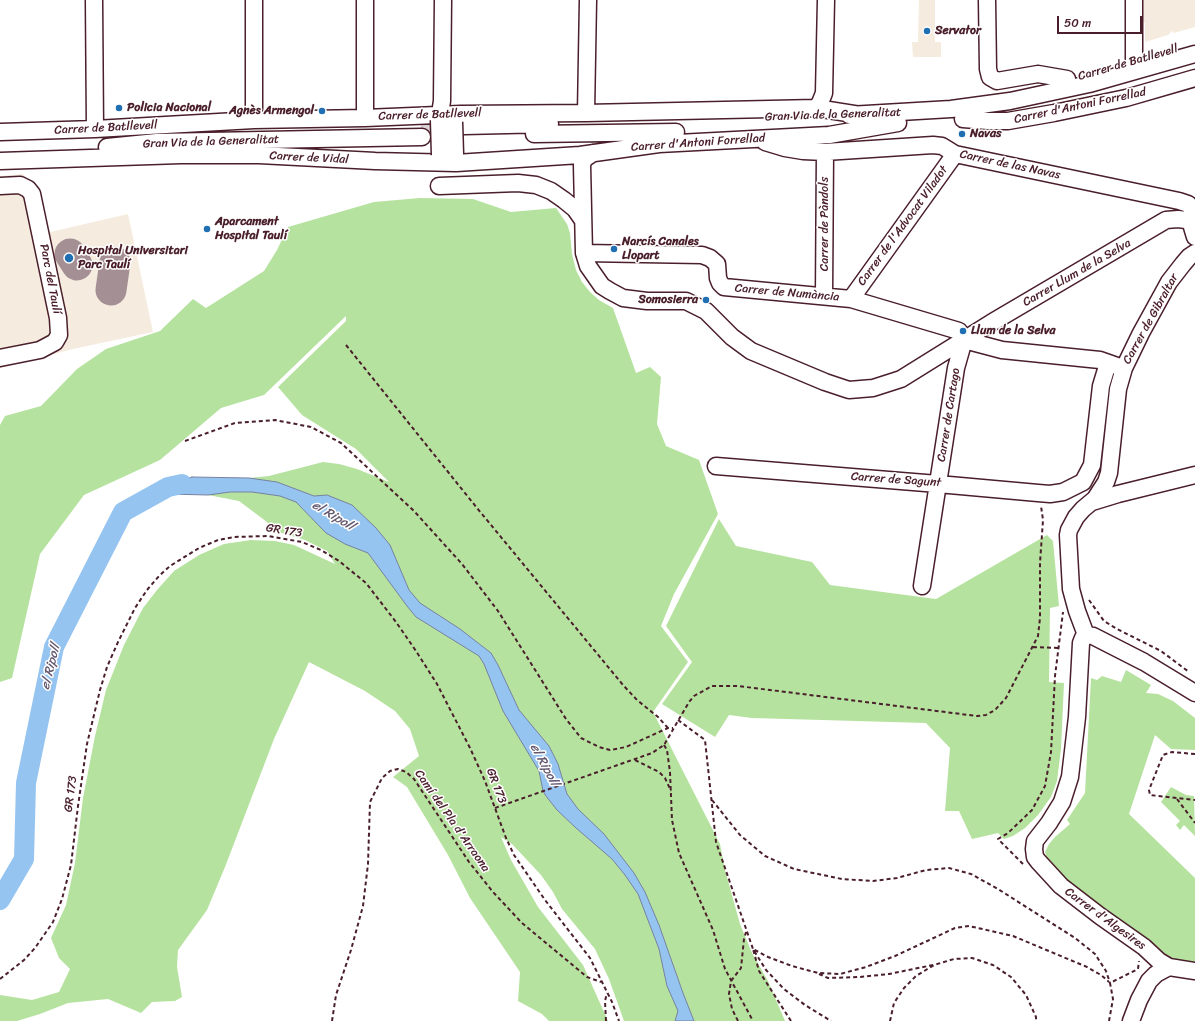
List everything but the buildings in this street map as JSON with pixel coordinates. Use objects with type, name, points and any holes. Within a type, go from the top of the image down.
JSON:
[{"type":"street","points":[[94,0],[95,129]]},
{"type":"street","points":[[254,0],[254,120]]},
{"type":"street","points":[[365,0],[366,118]]},
{"type":"street","points":[[443,0],[442,101],[454,122],[448,159],[440,170],[445,181],[445,186],[518,184],[536,186],[551,192],[564,200],[575,209],[582,219]]},
{"type":"street","points":[[586,113],[588,0]]},
{"type":"street","points":[[816,108],[824,93],[826,0]]},
{"type":"street","name":"Carrer de Batllevell","points":[[987,0],[988,69],[990,77],[997,81],[1038,74],[1067,79],[1134,62],[1195,43]]},
{"type":"street","points":[[1134,0],[1134,62]]},
{"type":"street","name":"Gran Via de la Generalitat","points":[[454,122],[966,113],[1010,101],[1089,84],[1195,54]]},
{"type":"street","name":"Gran Via de la Generalitat","points":[[454,122],[797,130],[898,123],[1072,98],[1195,63]]},
{"type":"street","name":"Carrer d'Antoni Forrellad","points":[[966,113],[988,121],[1008,121],[1126,98],[1195,78]]},
{"type":"street","points":[[966,113],[982,100],[1067,79]]},
{"type":"street","name":"Carrer de Batllevell","points":[[0,132],[95,129],[254,120],[366,118],[454,122],[586,113],[816,108],[860,115]]},
{"type":"street","name":"Carrer d'Antoni Forrellad","points":[[473,162],[593,153],[659,144],[829,135],[898,123]]},
{"type":"street","name":"Gran Via de la Generalitat","points":[[0,139],[422,132],[157,142],[109,147],[0,152]]},
{"type":"street","name":"Carrer de las Navas","points":[[752,138],[785,148],[825,152],[933,145],[942,146],[955,154],[1179,201],[1188,204],[1195,217]]},
{"type":"street","name":"Carrer de Pàndols","points":[[824,296],[825,152]]},
{"type":"street","name":"Carrer Llum de la Selva","points":[[593,153],[586,157],[583,162],[582,219],[584,253],[588,266],[598,282],[623,298],[647,301],[686,301],[706,311],[732,337],[751,352],[825,382],[850,390],[873,388],[901,379],[990,323],[1166,220],[1195,217]]},
{"type":"street","name":"Carrer de Vidal","points":[[0,161],[181,154],[260,155],[375,161],[448,159],[473,162]]},
{"type":"street","name":"Carrer de l'Advocat Viladot","points":[[851,299],[955,154]]},
{"type":"street","name":"Parc del Taulí","points":[[0,186],[20,185],[28,189],[32,194],[58,318],[59,335],[55,342],[40,350],[0,358]]},
{"type":"street","points":[[1195,217],[1192,227],[1195,237]]},
{"type":"street","name":"Carrer de Numància","points":[[584,253],[702,255],[710,258],[717,264],[718,278],[724,287],[851,299],[959,331],[964,340]]},
{"type":"street","name":"Carrer de Gibraltar","points":[[1090,644],[1077,611],[1071,589],[1069,530],[1076,517],[1102,491],[1106,482],[1109,473],[1118,389],[1124,368],[1169,282],[1186,260],[1195,253]]},
{"type":"street","points":[[964,340],[1002,350],[1090,359],[1124,368]]},
{"type":"street","name":"Carrer de Cartago","points":[[922,586],[956,368],[964,340]]},
{"type":"street","name":"Carrer de Sagunt","points":[[716,466],[938,484],[1038,494],[1063,492],[1083,482],[1092,465],[1101,386],[1108,363]]},
{"type":"street","points":[[1092,502],[1195,475]]},
{"type":"street","points":[[1090,644],[1118,649],[1150,665],[1195,693]]},
{"type":"street","name":"Carrer d'Algesires","points":[[1090,644],[1078,678],[1077,717],[1070,777],[1062,802],[1038,837],[1034,845],[1034,853],[1038,861],[1061,886],[1144,947],[1169,968]]},
{"type":"street","points":[[1131,1021],[1139,1000],[1149,981],[1156,974],[1169,968],[1195,971]]},
{"type":"path","points":[[346,345],[623,685],[668,728]]},
{"type":"path","points":[[184,441],[235,423],[275,420],[311,427],[341,443],[414,511],[462,564],[498,611],[566,719],[581,738],[599,747],[610,750],[626,747],[668,728],[673,728]]},
{"type":"path","points":[[495,808],[652,754],[664,745],[673,728],[694,696],[712,686],[726,685],[977,716],[986,715],[995,710],[1006,698],[1038,636],[1040,618],[1040,563],[1044,520],[1038,494]]},
{"type":"path","name":"GR 173","points":[[0,979],[24,960],[35,948],[53,922],[62,899],[71,865],[78,806],[92,722],[100,690],[107,667],[135,608],[159,576],[186,555],[218,540],[234,537],[268,536],[302,542],[321,550],[338,561],[366,583],[416,650],[437,684],[470,748],[485,781],[506,838],[521,866],[590,958],[612,1002],[619,1021]]},
{"type":"path","points":[[1087,598],[1104,621],[1161,651],[1192,674]]},
{"type":"path","points":[[1033,647],[1058,648]]},
{"type":"path","points":[[678,720],[704,740],[716,842],[747,930],[759,971],[791,1021]]},
{"type":"path","points":[[664,745],[667,750],[672,792],[672,820],[679,852],[713,930],[723,962],[731,981],[753,1021]]},
{"type":"path","points":[[1195,754],[1172,752],[1163,755],[1149,790],[1150,795],[1195,800]]},
{"type":"path","points":[[635,760],[659,772],[665,778],[672,792]]},
{"type":"path","name":"Camí del Pla d'Arraona","points":[[332,1021],[336,995],[351,950],[363,906],[368,864],[370,802],[382,778],[390,771],[398,769],[406,772],[414,779],[469,862],[493,892],[522,923],[587,977],[601,982]]},
{"type":"path","points":[[1177,799],[1195,823]]},
{"type":"path","points":[[712,800],[740,835],[765,856],[794,869],[842,879],[873,881],[897,878],[934,869],[949,868],[971,874],[998,889],[1074,938],[1095,954],[1106,971],[1110,983],[1087,966],[1013,936],[969,926],[955,928],[895,956],[866,967],[840,974],[818,974]]},
{"type":"path","points":[[738,1021],[732,1009],[729,994],[731,981],[741,968],[744,939],[747,930]]},
{"type":"path","points":[[753,949],[768,958],[828,978],[889,974],[934,965],[954,959],[972,958],[993,965],[1011,977],[1026,995],[1036,1017],[1036,1021]]},
{"type":"path","points":[[753,949],[766,970],[784,989],[805,1006],[831,1021]]},
{"type":"path","points":[[890,1021],[894,1003],[904,988],[916,976],[934,965]]},
{"type":"path","points":[[606,1021],[605,1001],[607,993]]},
{"type":"shaded area","name":"Servator","points":[[919,0],[935,0],[935,42],[941,42],[941,57],[913,57],[912,42],[918,42]]},
{"type":"shaded area","points":[[1141,0],[1195,0],[1195,27],[1174,33],[1172,31],[1168,35],[1145,42],[1145,23],[1141,20]]},
{"type":"shaded area","name":"Hospital Universitari Parc Taulí","points":[[23,174],[36,190],[46,233],[128,214],[153,332],[73,349],[0,368],[0,176]]},
{"type":"green space","points":[[420,198],[473,199],[511,212],[556,208],[567,224],[570,233],[572,254],[576,270],[582,282],[590,292],[599,300],[613,308],[636,373],[650,367],[661,377],[657,424],[666,446],[699,460],[718,514],[674,594],[661,626],[688,662],[653,712],[720,844],[725,870],[740,924],[752,953],[768,981],[785,1021],[624,1021],[609,979],[595,949],[562,909],[553,892],[541,875],[512,844],[501,837],[511,860],[538,907],[583,965],[608,1021],[549,1021],[542,1014],[518,1001],[520,972],[470,898],[448,855],[407,787],[393,777],[419,756],[410,729],[395,711],[365,691],[309,662],[274,739],[207,910],[178,950],[177,967],[182,997],[175,1001],[152,1002],[141,1013],[108,999],[68,1003],[17,1021],[0,1021],[0,995],[32,1000],[59,992],[70,969],[59,958],[51,938],[66,905],[75,863],[83,798],[106,690],[124,645],[143,608],[174,571],[199,555],[224,544],[251,540],[275,541],[294,545],[335,564],[327,551],[305,540],[275,531],[267,522],[239,501],[208,495],[249,478],[269,476],[323,462],[339,464],[357,469],[389,482],[356,449],[302,415],[278,387],[346,321],[346,316],[264,395],[221,408],[160,460],[84,495],[40,554],[12,678],[0,682],[0,425],[5,416],[41,406],[77,369],[106,349],[160,331],[193,299],[206,308],[264,271],[277,250],[288,227],[374,202]]},
{"type":"green space","points":[[719,519],[736,546],[812,562],[830,585],[936,599],[1047,535],[1053,541],[1059,606],[1050,608],[1049,682],[1064,683],[1061,749],[1057,781],[1051,797],[1038,815],[1025,828],[1013,836],[1004,839],[998,833],[972,839],[959,811],[945,811],[950,748],[926,723],[752,718],[729,715],[715,737],[662,704],[692,662],[666,626]]},
{"type":"green space","points":[[1126,670],[1151,685],[1146,693],[1158,694],[1173,701],[1195,718],[1195,750],[1171,749],[1155,735],[1129,814],[1195,878],[1195,963],[1170,959],[1072,887],[1047,859],[1045,852],[1055,837],[1070,824],[1067,820],[1085,793],[1091,678],[1097,680],[1102,676],[1121,682]]},
{"type":"green space","points":[[1171,787],[1186,795],[1194,796],[1195,836],[1184,825],[1180,830],[1176,825],[1180,821],[1161,802]]},
{"type":"water","points":[[192,477],[249,478],[277,482],[314,496],[327,495],[352,505],[376,528],[390,545],[409,590],[420,603],[460,629],[491,653],[519,710],[549,746],[558,764],[567,794],[578,809],[604,834],[634,873],[645,892],[659,925],[694,1021],[675,1021],[678,1011],[667,986],[659,949],[638,894],[612,859],[557,810],[546,796],[543,791],[539,771],[503,711],[484,664],[479,656],[416,617],[368,553],[345,544],[326,533],[296,502],[280,496],[252,492],[230,492],[208,495],[166,494],[152,496],[171,484]]},
{"type":"waterway","name":"el Ripoll","points":[[0,900],[24,859],[26,783],[54,647],[123,512],[168,487],[182,484]]},
{"type":"taxiway","points":[[70,254],[77,265]]},
{"type":"taxiway","points":[[111,290],[115,262]]},
{"type":"tunnel","points":[[421,127],[452,126]]},
{"type":"place","name":"Servator","points":[[927,31]]},
{"type":"place","name":"Policia Nacional","points":[[119,108]]},
{"type":"place","name":"Agnès Armengol","points":[[322,111]]},
{"type":"place","name":"Navas","points":[[962,134]]},
{"type":"place","name":"Aparcament Hospital Taulí","points":[[207,229]]},
{"type":"place","name":"Narcís Canales Llopart","points":[[614,249]]},
{"type":"place","name":"Hospital Universitari Parc Taulí","points":[[69,258]]},
{"type":"place","name":"Somosierra","points":[[706,300]]},
{"type":"place","name":"Llum de la Selva","points":[[963,331]]}]
